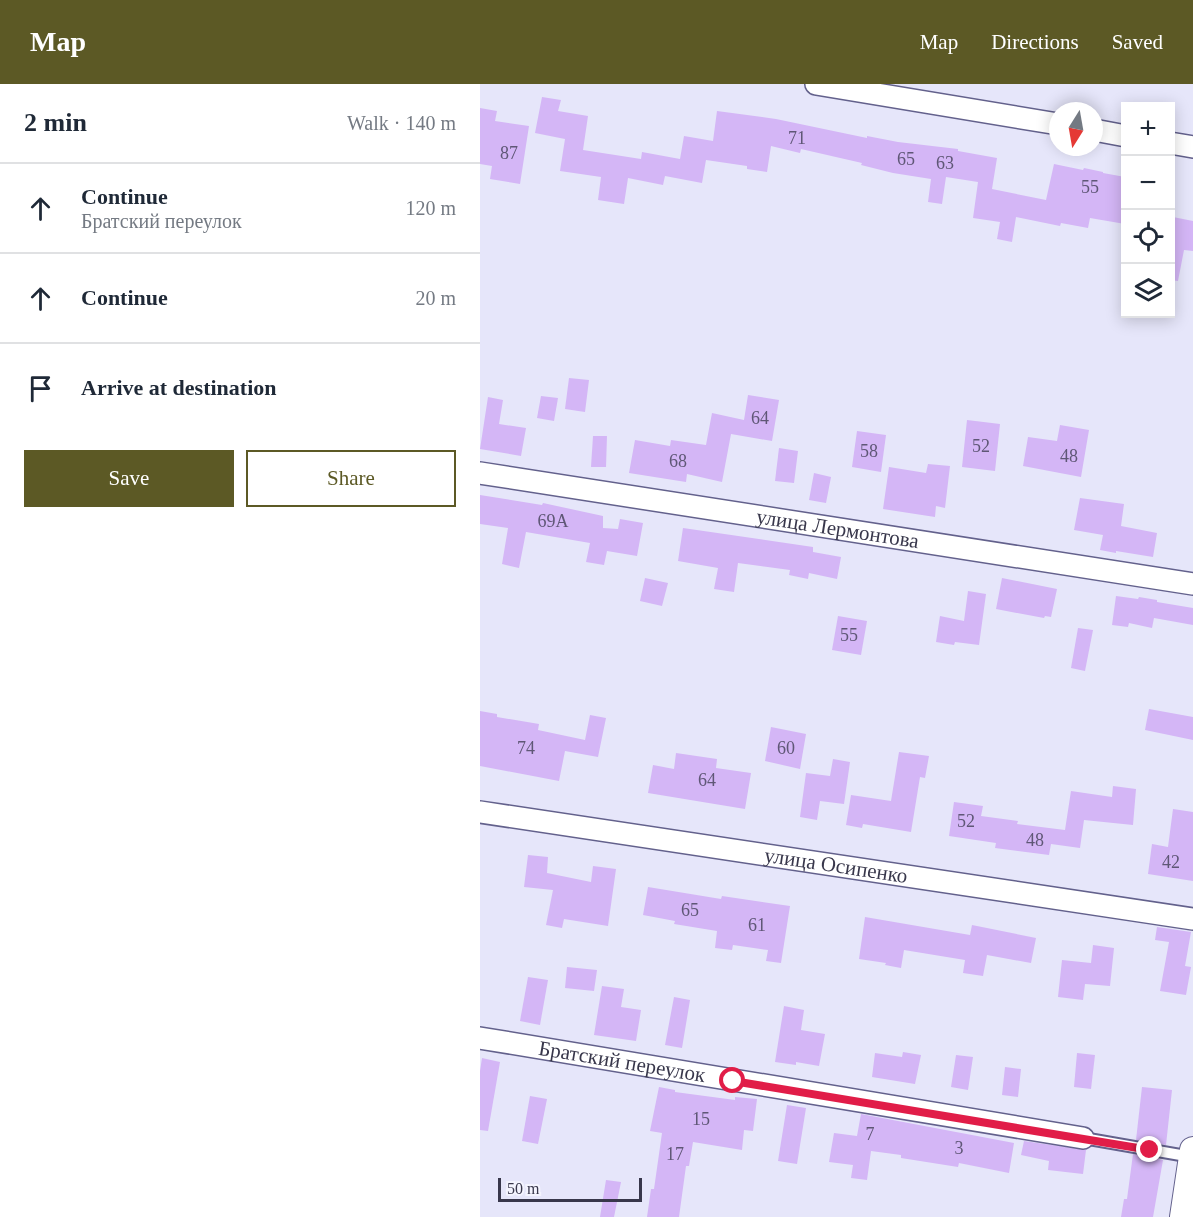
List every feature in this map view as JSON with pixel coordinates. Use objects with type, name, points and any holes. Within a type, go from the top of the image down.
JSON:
[{"type":"street","points":[[816,84],[1049,123]]},
{"type":"street","points":[[1103,132],[1121,135]]},
{"type":"street","points":[[1175,144],[1193,147]]},
{"type":"street","name":"улица Лермонтова","points":[[480,473],[1193,584]]},
{"type":"street","name":"улица Осипенко","points":[[480,812],[1193,919]]},
{"type":"street","name":"Братский переулок","points":[[480,1038],[1083,1138]]},
{"type":"street","points":[[1183,1217],[1192,1153]]},
{"type":"lane","points":[[1083,1138],[1192,1153]]},
{"type":"building","points":[[542,97],[561,100],[558,111],[588,116],[583,150],[641,159],[642,152],[680,159],[684,136],[713,141],[717,111],[776,119],[867,138],[867,136],[958,149],[958,151],[997,158],[992,189],[1046,200],[1054,164],[1121,176],[1121,223],[1090,218],[1088,228],[1061,223],[1060,226],[1016,217],[1012,242],[997,239],[1000,222],[973,218],[978,182],[946,177],[942,204],[928,202],[931,179],[893,173],[861,165],[862,163],[801,149],[800,153],[771,146],[767,172],[747,169],[747,166],[706,160],[702,183],[665,176],[663,185],[628,178],[624,204],[598,200],[601,177],[560,171],[565,139],[535,133]]},
{"type":"building","points":[[480,108],[497,111],[495,121],[529,126],[520,184],[490,179],[492,166],[480,164]]},
{"type":"building","points":[[1175,217],[1193,221],[1193,251],[1184,250],[1178,281],[1175,281]]},
{"type":"building","points":[[569,378],[589,380],[585,412],[565,409]]},
{"type":"building","points":[[748,395],[779,400],[772,441],[731,434],[722,482],[687,474],[686,482],[629,473],[635,440],[670,446],[671,440],[706,445],[712,413],[744,420]]},
{"type":"building","points":[[541,396],[558,398],[554,421],[537,418]]},
{"type":"building","points":[[488,397],[503,400],[499,424],[526,428],[521,456],[480,449]]},
{"type":"building","points":[[967,420],[1000,424],[995,471],[962,467]]},
{"type":"building","points":[[1060,425],[1089,430],[1081,477],[1023,466],[1028,437],[1057,441]]},
{"type":"building","points":[[857,431],[886,435],[881,472],[852,467]]},
{"type":"building","points":[[593,436],[607,436],[606,467],[591,467]]},
{"type":"building","points":[[779,448],[798,451],[794,483],[775,481]]},
{"type":"building","points":[[928,464],[950,466],[945,508],[936,506],[935,517],[883,509],[889,467],[926,473]]},
{"type":"building","points":[[814,473],[831,477],[826,503],[809,500]]},
{"type":"building","points":[[480,495],[542,505],[543,503],[603,516],[603,528],[618,529],[620,519],[643,523],[637,556],[607,551],[604,565],[586,562],[590,543],[526,532],[519,568],[502,564],[508,528],[480,524]]},
{"type":"building","points":[[1080,498],[1124,504],[1121,526],[1157,533],[1153,557],[1100,550],[1103,535],[1074,530]]},
{"type":"building","points":[[683,528],[813,547],[813,552],[841,557],[837,579],[809,573],[808,579],[789,575],[790,570],[738,563],[734,592],[714,589],[718,568],[678,561]]},
{"type":"building","points":[[645,578],[668,583],[662,606],[640,601]]},
{"type":"building","points":[[1002,578],[1057,589],[1051,617],[1045,616],[1044,618],[996,609]]},
{"type":"building","points":[[968,591],[986,594],[979,645],[936,642],[940,616],[964,621]]},
{"type":"building","points":[[1116,596],[1138,599],[1139,597],[1193,608],[1193,625],[1154,618],[1152,628],[1129,623],[1128,627],[1112,625]]},
{"type":"building","points":[[838,616],[867,621],[861,655],[832,650]]},
{"type":"building","points":[[1078,628],[1093,630],[1085,671],[1071,668]]},
{"type":"building","points":[[1149,709],[1193,717],[1193,740],[1145,730]]},
{"type":"building","points":[[480,711],[497,714],[497,717],[539,724],[538,730],[585,740],[590,715],[606,718],[598,757],[565,751],[559,781],[480,766]]},
{"type":"building","points":[[771,727],[806,734],[800,769],[765,761]]},
{"type":"building","points":[[899,752],[929,756],[925,778],[920,777],[911,832],[863,824],[862,828],[846,825],[851,795],[891,801]]},
{"type":"building","points":[[676,753],[717,759],[716,768],[751,773],[745,809],[648,793],[653,765],[674,769]]},
{"type":"building","points":[[833,759],[850,762],[844,804],[820,801],[817,820],[800,817],[806,773],[830,776]]},
{"type":"building","points":[[1113,786],[1136,789],[1133,825],[1084,820],[1080,848],[1051,844],[1049,855],[995,848],[996,843],[949,836],[954,802],[983,806],[981,816],[1018,821],[1017,824],[1065,830],[1071,791],[1112,797]]},
{"type":"building","points":[[1173,809],[1193,812],[1193,881],[1148,874],[1152,844],[1168,847]]},
{"type":"building","points":[[528,855],[548,857],[547,873],[591,882],[593,866],[616,869],[608,926],[564,919],[562,928],[546,925],[553,890],[524,887]]},
{"type":"building","points":[[648,887],[721,899],[722,896],[790,906],[781,963],[766,961],[768,950],[733,945],[732,950],[715,948],[717,931],[674,924],[675,921],[643,915]]},
{"type":"building","points":[[865,917],[970,935],[972,925],[1036,938],[1031,963],[987,955],[983,976],[963,973],[965,960],[904,950],[901,968],[859,959]]},
{"type":"building","points":[[1157,927],[1191,932],[1185,966],[1191,967],[1186,995],[1160,991],[1169,942],[1155,940]]},
{"type":"building","points":[[1093,945],[1114,948],[1110,986],[1085,984],[1083,1000],[1058,997],[1062,960],[1091,963]]},
{"type":"building","points":[[567,967],[597,970],[594,991],[565,988]]},
{"type":"building","points":[[528,977],[548,980],[540,1025],[520,1021]]},
{"type":"building","points":[[602,986],[624,989],[621,1007],[641,1010],[636,1041],[594,1035]]},
{"type":"building","points":[[674,997],[690,1000],[682,1048],[665,1045]]},
{"type":"building","points":[[784,1006],[804,1010],[801,1030],[825,1034],[819,1066],[796,1062],[796,1065],[775,1062]]},
{"type":"building","points":[[903,1052],[921,1055],[915,1084],[872,1077],[875,1053],[902,1057]]},
{"type":"building","points":[[1077,1053],[1095,1055],[1091,1089],[1074,1087]]},
{"type":"building","points":[[956,1055],[973,1057],[968,1090],[951,1087]]},
{"type":"building","points":[[482,1058],[500,1062],[488,1131],[480,1130]]},
{"type":"building","points":[[1005,1067],[1021,1069],[1018,1097],[1002,1095]]},
{"type":"building","points":[[659,1087],[675,1090],[675,1092],[735,1100],[735,1097],[757,1099],[753,1131],[744,1130],[742,1150],[693,1142],[689,1166],[686,1166],[679,1217],[647,1217],[651,1189],[654,1189],[662,1133],[650,1131]]},
{"type":"building","points":[[1142,1087],[1172,1090],[1166,1145],[1136,1140]]},
{"type":"building","points":[[530,1096],[547,1099],[538,1144],[522,1141]]},
{"type":"building","points":[[787,1105],[806,1108],[797,1164],[778,1161]]},
{"type":"building","points":[[861,1114],[1014,1143],[1009,1173],[959,1163],[958,1167],[901,1158],[901,1155],[871,1151],[867,1180],[851,1178],[853,1165],[829,1162],[834,1133],[857,1136]]},
{"type":"building","points":[[1024,1141],[1086,1150],[1083,1174],[1048,1170],[1049,1161],[1021,1155]]},
{"type":"building","points":[[1133,1154],[1163,1160],[1153,1217],[1121,1217],[1124,1199],[1127,1199]]},
{"type":"building","points":[[606,1180],[621,1182],[614,1217],[600,1217]]},
{"type":"route","points":[[733,1081],[1150,1150]]}]
